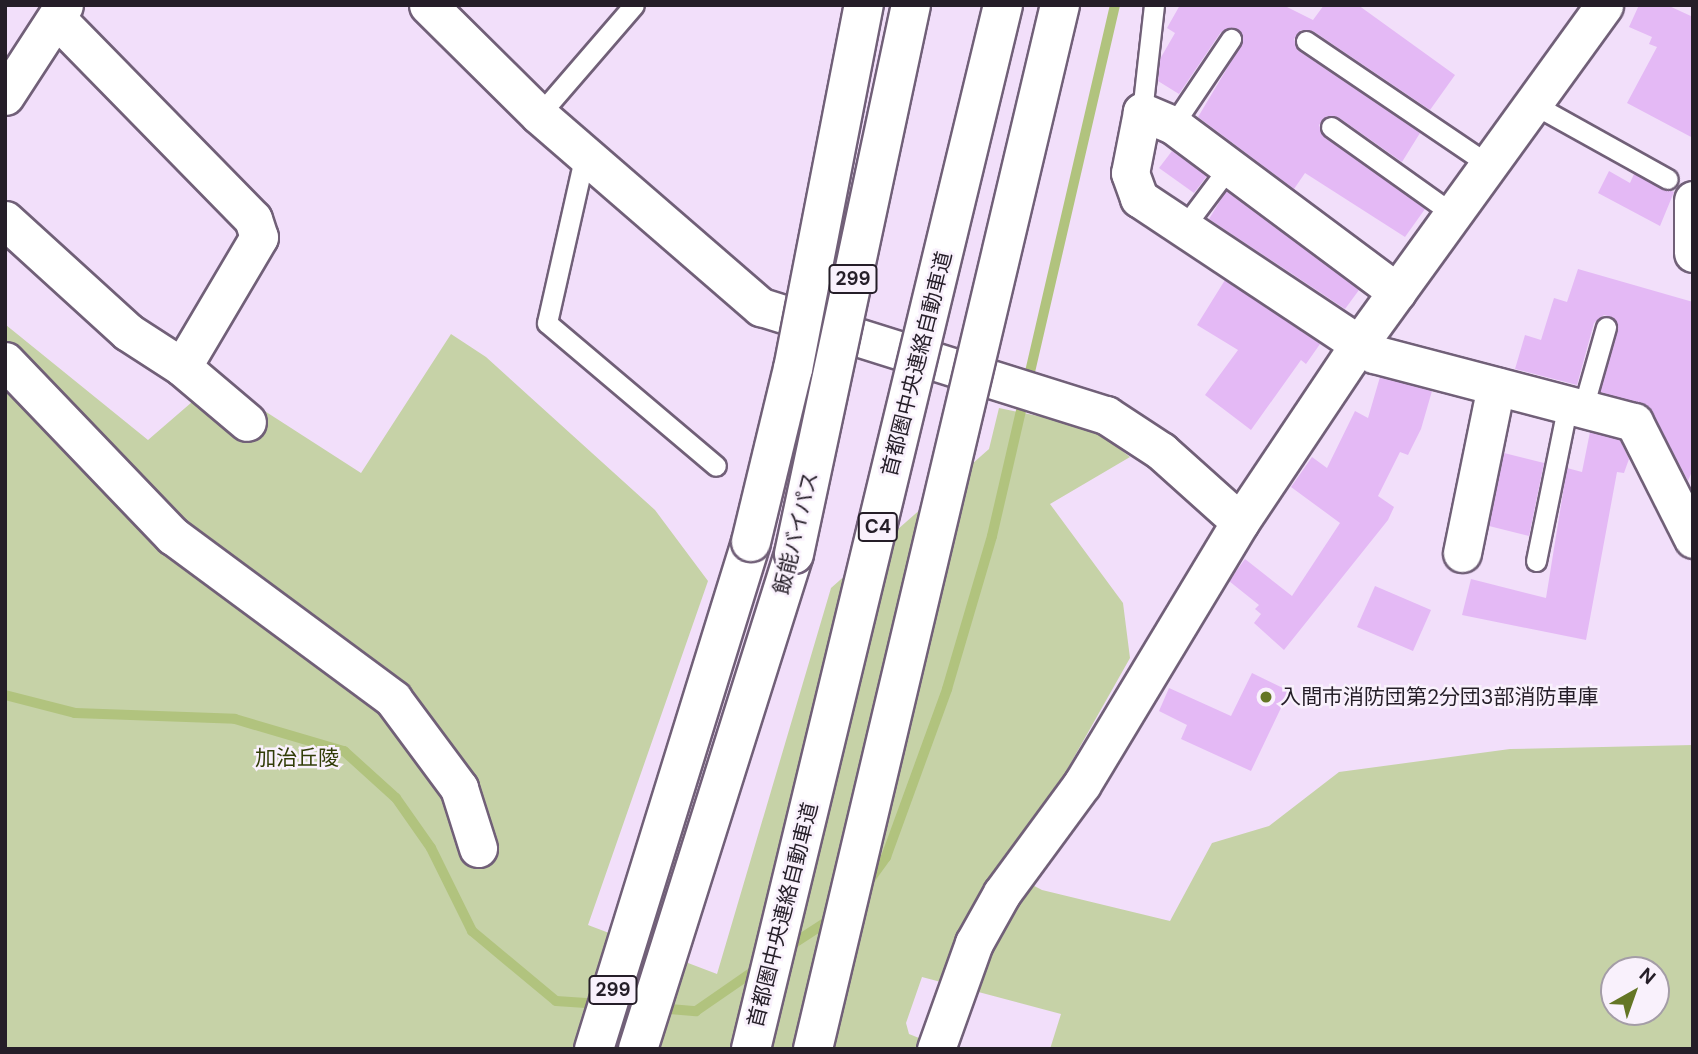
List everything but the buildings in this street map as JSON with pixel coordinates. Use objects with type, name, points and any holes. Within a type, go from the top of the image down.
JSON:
[{"type":"highway","name":"飯能バイパス","points":[[594,1049],[751,542],[793,369],[864,5]]},
{"type":"highway","name":"飯能バイパス","points":[[638,1049],[673,947],[794,554],[911,5]]},
{"type":"highway","name":"首都圏中央連絡自動車道","points":[[751,1049],[1003,5]]},
{"type":"highway","points":[[813,1049],[1060,5]]},
{"type":"street","points":[[428,5],[539,115],[761,307],[1106,415],[1161,451],[1240,522]]},
{"type":"street","points":[[936,1049],[974,943],[1002,893],[1082,784],[1240,522],[1359,344],[1604,5]]},
{"type":"street","points":[[5,96],[61,12],[253,219],[258,237],[182,367]]},
{"type":"street","points":[[1397,292],[1228,167],[1157,119],[1132,181],[1139,198],[1374,354],[1634,422],[1692,535]]},
{"type":"street","points":[[1680,190],[1693,253]]},
{"type":"street","points":[[5,220],[128,332],[182,367],[247,422]]},
{"type":"street","points":[[5,361],[173,536],[393,699],[458,788],[478,848]]},
{"type":"street","points":[[1462,553],[1496,386]]},
{"type":"lane","points":[[539,115],[634,5]]},
{"type":"lane","points":[[1154,5],[1157,119]]},
{"type":"lane","points":[[1157,119],[1231,38]]},
{"type":"lane","points":[[1306,41],[1489,165]]},
{"type":"lane","points":[[1533,103],[1680,190]]},
{"type":"lane","points":[[1331,127],[1453,214]]},
{"type":"lane","points":[[585,154],[547,323],[716,466]]},
{"type":"lane","points":[[1184,227],[1228,167]]},
{"type":"lane","points":[[1536,561],[1576,406],[1606,327]]},
{"type":"green space","name":"加治丘陵","points":[[6,325],[148,440],[192,402],[260,408],[361,473],[451,334],[486,357],[655,510],[708,581],[588,925],[717,974],[831,588],[989,449],[999,408],[1092,427],[1130,457],[1050,504],[1123,603],[1130,658],[1051,798],[1000,868],[1042,890],[1170,921],[1212,843],[1269,826],[1339,772],[1510,749],[1693,745],[1693,1049],[1050,1049],[1061,1014],[922,977],[906,1023],[909,1034],[919,1038],[918,1049],[5,1049]]},
{"type":"waterway","points":[[868,882],[886,857],[947,689],[992,536],[1115,5]]},
{"type":"waterway","points":[[5,695],[75,713],[235,719],[344,751],[396,798],[431,848],[472,931],[556,1001],[601,1004]]},
{"type":"waterway","points":[[788,947],[834,917]]},
{"type":"waterway","points":[[658,1008],[696,1011],[758,968]]},
{"type":"place","name":"入間市消防団第2分団3部消防車庫","points":[[1266,697]]}]
